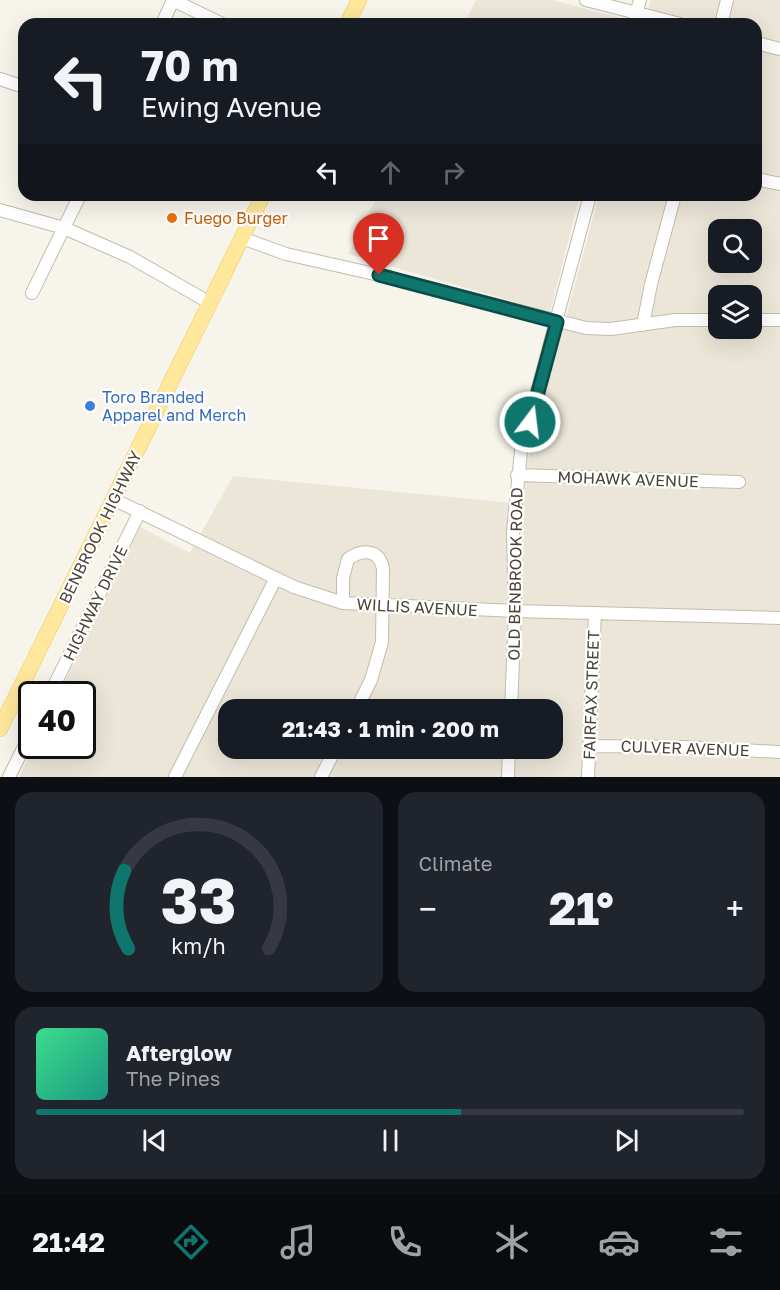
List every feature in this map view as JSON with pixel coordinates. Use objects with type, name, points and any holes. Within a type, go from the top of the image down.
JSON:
[{"type":"main road","points":[[350,18],[359,0]]},
{"type":"main road","name":"BENBROOK HIGHWAY","points":[[0,729],[260,201]]},
{"type":"street","points":[[165,18],[173,0],[210,18]]},
{"type":"street","points":[[586,0],[635,18],[640,0]]},
{"type":"street","points":[[722,18],[727,0]]},
{"type":"street","points":[[762,44],[780,49]]},
{"type":"street","points":[[0,79],[18,85]]},
{"type":"street","points":[[762,180],[780,184]]},
{"type":"street","points":[[32,293],[77,201]]},
{"type":"street","name":"OLD BENBROOK ROAD","points":[[511,699],[515,611],[513,532],[517,475],[521,451],[588,201]]},
{"type":"street","points":[[643,325],[651,284],[673,201]]},
{"type":"street","points":[[0,210],[64,228],[130,257],[210,303]]},
{"type":"street","points":[[242,238],[286,254],[379,275],[586,328],[611,329],[675,320],[708,320]]},
{"type":"street","points":[[762,320],[780,320]]},
{"type":"street","name":"MOHAWK AVENUE","points":[[517,475],[739,482]]},
{"type":"street","name":"WILLIS AVENUE","points":[[113,499],[276,578],[317,596],[343,603],[515,611],[780,618]]},
{"type":"street","name":"HIGHWAY DRIVE","points":[[56,681],[140,511]]},
{"type":"street","points":[[343,603],[343,578],[348,559],[354,554],[369,552],[382,561],[382,642],[371,680],[362,699]]},
{"type":"street","points":[[175,777],[276,578]]},
{"type":"street","name":"FAIRFAX STREET","points":[[588,777],[595,613]]},
{"type":"street","name":"CULVER AVENUE","points":[[589,746],[693,747],[780,752]]},
{"type":"street","points":[[9,777],[18,759]]},
{"type":"street","points":[[321,777],[330,759]]},
{"type":"street","points":[[508,777],[509,759]]},
{"type":"shaded area","points":[[476,0],[552,0],[621,18],[467,18]]},
{"type":"shaded area","points":[[651,0],[780,0],[780,777],[19,777],[28,759],[96,759],[96,681],[65,681],[138,526],[190,553],[233,476],[524,504],[527,463],[597,201],[762,201],[762,18],[646,18]]},
{"type":"shaded area","points":[[375,201],[578,201],[550,312],[348,254]]},
{"type":"place","name":"Fuego Burger","points":[[172,218]]},
{"type":"place","name":"Toro Branded Apparel and Merch","points":[[90,406]]},
{"type":"route","points":[[379,275],[557,322],[530,422]]}]
